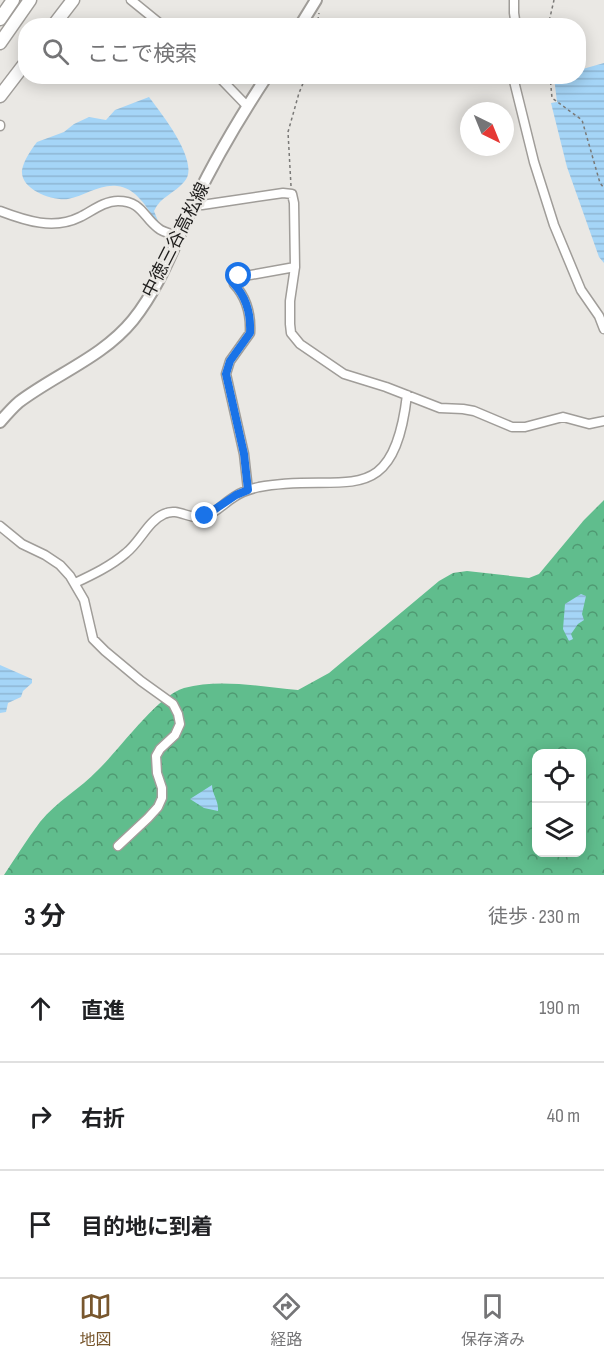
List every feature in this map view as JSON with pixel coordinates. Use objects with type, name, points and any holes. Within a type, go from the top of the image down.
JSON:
[{"type":"highway","points":[[0,19],[13,0]]},
{"type":"highway","points":[[0,43],[30,0]]},
{"type":"highway","points":[[59,18],[73,0]]},
{"type":"highway","points":[[0,96],[18,72]]},
{"type":"main road","points":[[305,18],[316,0]]},
{"type":"main road","name":"中徳三谷高松線","points":[[0,422],[16,404],[89,357],[132,321],[163,273],[194,203],[247,106],[262,84]]},
{"type":"street","points":[[131,0],[153,18]]},
{"type":"street","points":[[514,0],[515,18]]},
{"type":"street","points":[[226,84],[247,106]]},
{"type":"street","points":[[515,84],[554,225],[581,290],[604,328]]},
{"type":"street","points":[[194,203],[202,205],[283,193],[292,194],[295,267],[290,301],[291,333],[295,339],[344,374],[440,408],[474,411],[512,427],[525,427],[563,417],[589,424],[604,421]]},
{"type":"street","points":[[0,211],[21,219],[47,224],[63,223],[104,204],[116,200],[127,201],[145,212],[159,230],[180,236]]},
{"type":"street","points":[[248,490],[244,454],[226,374],[230,361],[250,333],[244,294],[234,284],[235,279],[239,276],[295,267]]},
{"type":"street","points":[[75,583],[127,553],[161,514],[178,511],[196,517],[205,516],[236,495],[248,490],[289,484],[357,481],[377,472],[393,455],[399,441],[407,395]]},
{"type":"street","points":[[0,526],[22,544],[60,565],[75,583],[84,600],[93,639],[141,681],[173,704],[178,714],[180,724],[175,735],[156,756],[157,773],[162,788],[162,798],[158,807],[118,846]]},
{"type":"path","points":[[550,18],[554,0]]},
{"type":"path","points":[[292,194],[288,132],[303,84]]},
{"type":"path","points":[[551,84],[552,98],[582,120],[600,183],[604,188]]},
{"type":"green space","points":[[604,500],[604,875],[4,875],[40,822],[61,801],[91,777],[139,724],[174,693],[184,688],[212,684],[241,684],[298,690],[329,673],[439,581],[453,573],[467,571],[529,578],[539,574],[584,520]]},
{"type":"water","points":[[604,63],[604,263],[599,257],[567,167],[551,103],[557,102],[555,84],[586,84],[586,68]]},
{"type":"water","points":[[149,97],[178,139],[188,163],[188,174],[184,182],[160,202],[154,211],[158,221],[156,222],[135,194],[124,188],[110,186],[98,188],[62,199],[39,193],[26,183],[23,177],[23,166],[37,142],[64,132],[89,117],[106,120],[115,110]]},
{"type":"water","points":[[581,594],[586,596],[582,614],[584,620],[578,624],[571,634],[573,639],[569,641],[563,629],[565,604]]},
{"type":"water","points":[[0,665],[32,679],[32,683],[23,691],[21,697],[8,703],[6,712],[0,713]]},
{"type":"water","points":[[212,785],[218,811],[204,808],[190,799]]},
{"type":"route","points":[[205,516],[236,495],[248,490],[237,417],[226,374],[230,361],[250,333],[244,294],[234,284],[235,279],[239,276]]}]
